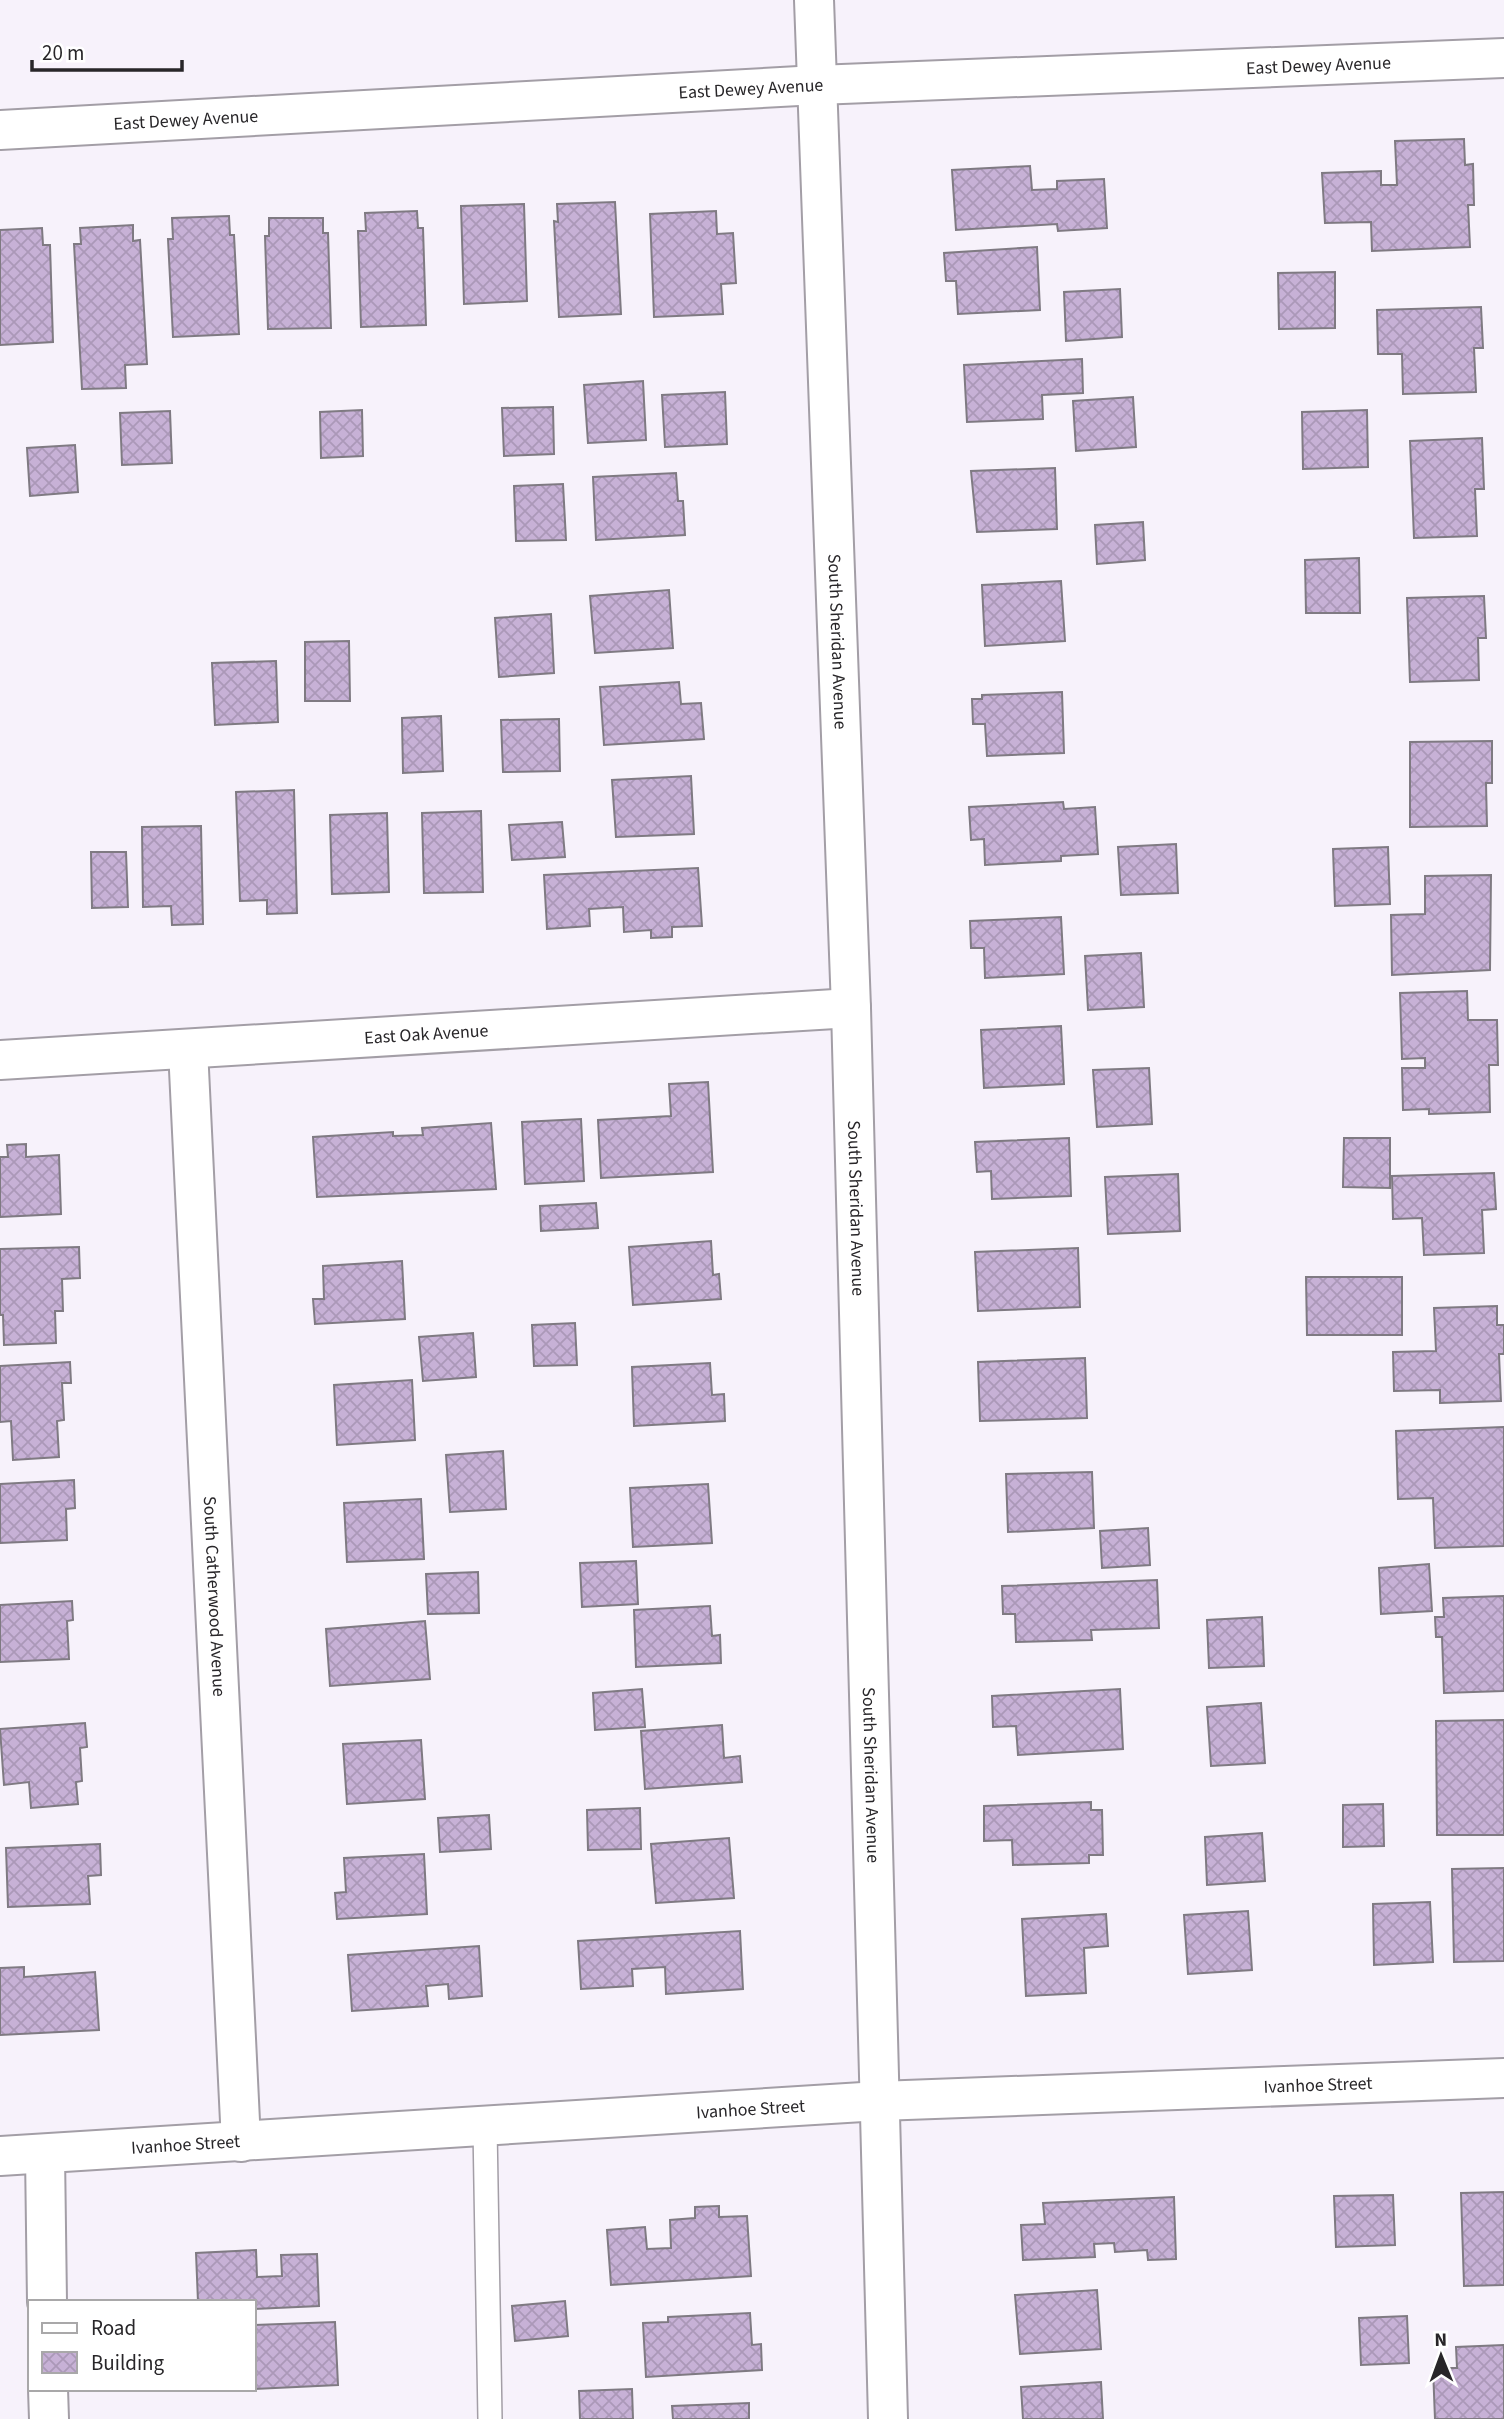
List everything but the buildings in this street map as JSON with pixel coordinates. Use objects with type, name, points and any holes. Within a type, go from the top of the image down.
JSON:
[{"type":"street","name":"South Sheridan Avenue","points":[[814,0],[851,1008],[888,2419]]},
{"type":"street","name":"East Dewey Avenue","points":[[0,130],[817,85],[1504,58]]},
{"type":"street","name":"East Oak Avenue","points":[[0,1060],[851,1008]]},
{"type":"street","name":"South Catherwood Avenue","points":[[188,1049],[241,2142]]},
{"type":"street","name":"Ivanhoe Street","points":[[0,2156],[879,2101],[1504,2078]]},
{"type":"street","points":[[45,2154],[47,2300]]},
{"type":"street","points":[[48,2391],[49,2419]]},
{"type":"lane","points":[[485,2127],[490,2419]]}]
